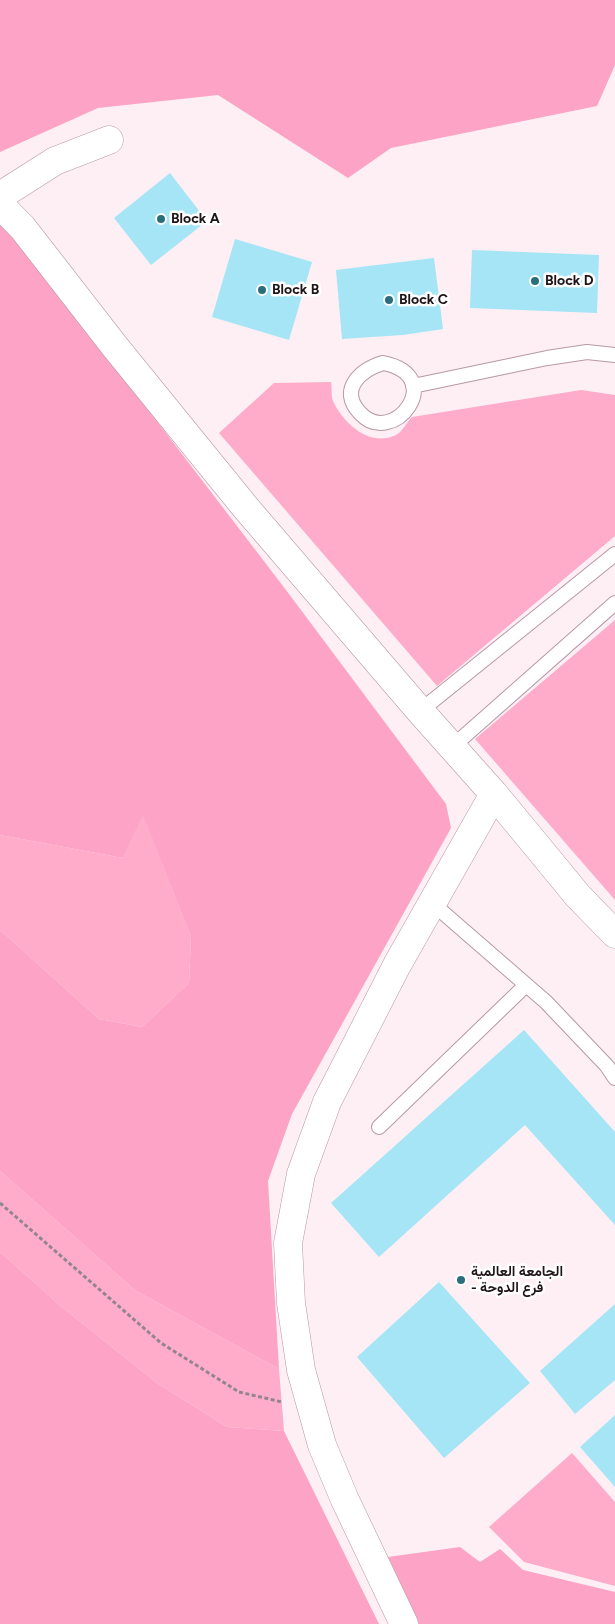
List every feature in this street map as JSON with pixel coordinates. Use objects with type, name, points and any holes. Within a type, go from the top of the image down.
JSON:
[{"type":"street","points":[[0,196],[55,161],[109,140]]},
{"type":"street","points":[[0,205],[22,227],[187,437],[420,711],[494,794],[578,896],[615,934]]},
{"type":"street","points":[[404,1624],[344,1500],[322,1445],[301,1370],[291,1303],[288,1243],[301,1174],[328,1102],[397,965],[494,794]]},
{"type":"lane","points":[[413,386],[557,356],[587,352],[615,355]]},
{"type":"lane","points":[[383,363],[404,371],[413,386],[411,406],[404,414],[382,422],[370,420],[360,413],[353,400],[352,386],[358,376],[368,368],[383,363]]},
{"type":"lane","points":[[420,711],[615,554]]},
{"type":"lane","points":[[452,747],[615,603]]},
{"type":"lane","points":[[432,903],[546,1002],[611,1068],[615,1078]]},
{"type":"lane","points":[[379,1127],[526,985]]},
{"type":"path","points":[[0,1203],[161,1343],[239,1392],[312,1409]]},
{"type":"shaded area","points":[[0,0],[615,0],[615,65],[597,106],[391,148],[348,178],[218,95],[98,108],[0,152]]},
{"type":"shaded area","points":[[0,222],[12,232],[286,590],[446,804],[451,828],[292,1114],[268,1181],[279,1369],[136,1291],[0,1171],[0,930],[99,1019],[142,1027],[189,983],[191,937],[143,815],[123,858],[0,835]]},
{"type":"shaded area","points":[[331,382],[333,401],[343,417],[358,431],[367,436],[377,438],[396,435],[412,417],[581,390],[615,395],[615,536],[437,686],[219,433],[274,383]]},
{"type":"shaded area","points":[[615,620],[615,900],[475,739]]},
{"type":"shaded area","points":[[143,814],[191,937],[189,983],[142,1027],[99,1019],[0,930],[0,835],[123,858]]},
{"type":"shaded area","points":[[0,1171],[136,1291],[279,1369],[284,1431],[227,1427],[157,1383],[63,1308],[0,1252]]},
{"type":"shaded area","points":[[0,1252],[63,1308],[157,1383],[227,1427],[284,1431],[379,1624],[0,1624]]},
{"type":"shaded area","points":[[572,1453],[615,1502],[615,1586],[524,1562],[489,1527]]},
{"type":"shaded area","points":[[460,1547],[480,1562],[500,1549],[523,1570],[615,1592],[615,1624],[419,1624],[388,1557]]},
{"type":"building","name":"Block A","points":[[170,173],[207,221],[151,265],[114,218]]},
{"type":"building","name":"Block B","points":[[235,239],[312,262],[289,340],[212,317]]},
{"type":"building","name":"Block D","points":[[472,250],[599,255],[597,313],[470,308]]},
{"type":"building","name":"Block C","points":[[434,258],[443,329],[403,335],[342,339],[336,270]]},
{"type":"building","points":[[524,1030],[615,1132],[615,1225],[525,1125],[379,1257],[331,1203]]},
{"type":"building","points":[[439,1282],[530,1383],[444,1458],[357,1357]]},
{"type":"building","points":[[615,1304],[615,1380],[575,1414],[540,1371]]},
{"type":"building","points":[[615,1415],[615,1487],[580,1447]]},
{"type":"place","name":"Block A","points":[[161,219]]},
{"type":"place","name":"Block D","points":[[535,281]]},
{"type":"place","name":"Block B","points":[[262,290]]},
{"type":"place","name":"Block C","points":[[389,300]]},
{"type":"place","name":"الجامعة العالمية - فرع الدوحة","points":[[461,1280]]}]
